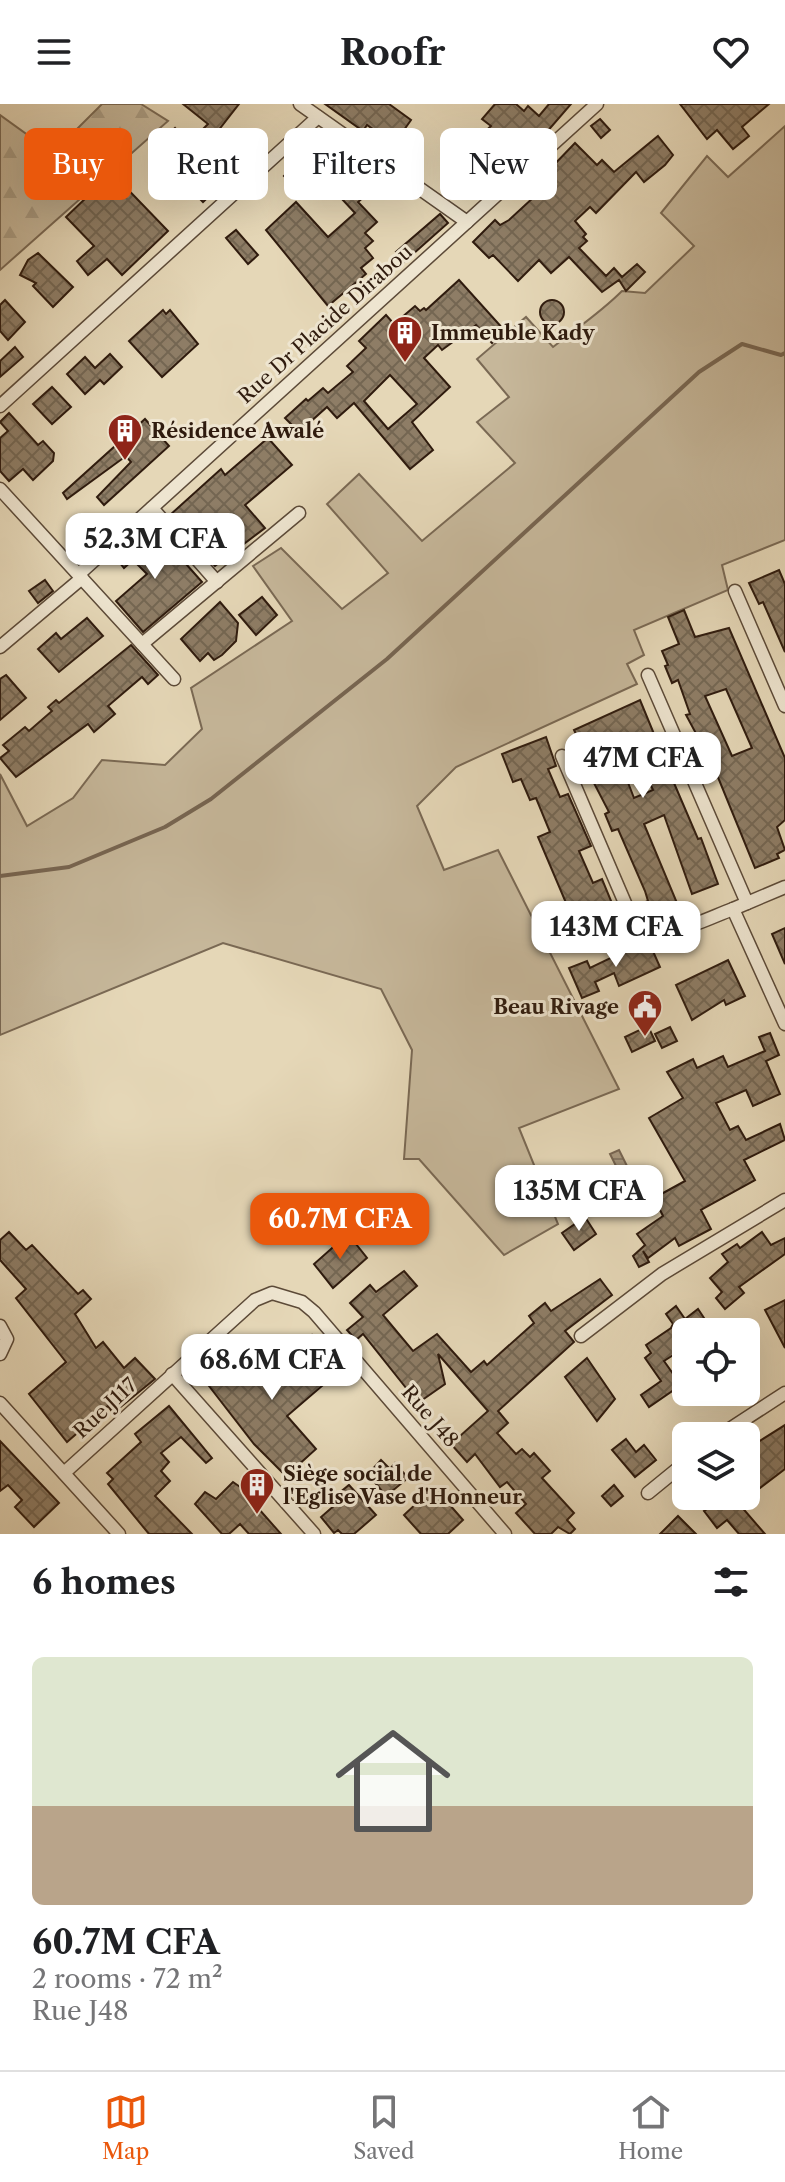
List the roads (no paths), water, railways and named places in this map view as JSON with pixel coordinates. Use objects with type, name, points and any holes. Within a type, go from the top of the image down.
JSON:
[{"type":"street","points":[[300,104],[467,222]]},
{"type":"street","name":"Rue Dr Placide Dirabou","points":[[0,647],[595,105]]},
{"type":"street","points":[[0,406],[318,117]]},
{"type":"street","points":[[0,489],[174,679]]},
{"type":"street","points":[[152,508],[217,582]]},
{"type":"street","points":[[142,644],[299,513]]},
{"type":"street","points":[[735,591],[785,706]]},
{"type":"street","points":[[648,675],[747,903]]},
{"type":"street","points":[[562,756],[634,924],[643,930],[665,932],[785,887]]},
{"type":"street","points":[[733,909],[785,1024]]},
{"type":"street","points":[[581,1336],[662,1274],[785,1200]]},
{"type":"street","name":"Rue J117","points":[[64,1473],[255,1300],[272,1293],[287,1295]]},
{"type":"street","name":"Rue J48","points":[[287,1295],[314,1312],[505,1534]]},
{"type":"street","points":[[0,1326],[7,1339],[0,1354]]},
{"type":"street","points":[[172,1374],[314,1534]]},
{"type":"street","points":[[740,1422],[785,1393]]},
{"type":"street","points":[[0,1403],[119,1534]]},
{"type":"street","points":[[648,1493],[672,1473]]},
{"type":"waterway","points":[[0,876],[69,867],[165,827],[211,799],[387,659],[699,372],[742,344],[781,355],[785,353]]},
{"type":"place","name":"Immeuble Kady","points":[[405,364]]},
{"type":"place","name":"Résidence Awalé","points":[[125,462]]},
{"type":"place","name":"Beau Rivage","points":[[645,1038]]},
{"type":"place","name":"Siège social de l'Eglise Vase d'Honneur","points":[[257,1516]]}]
